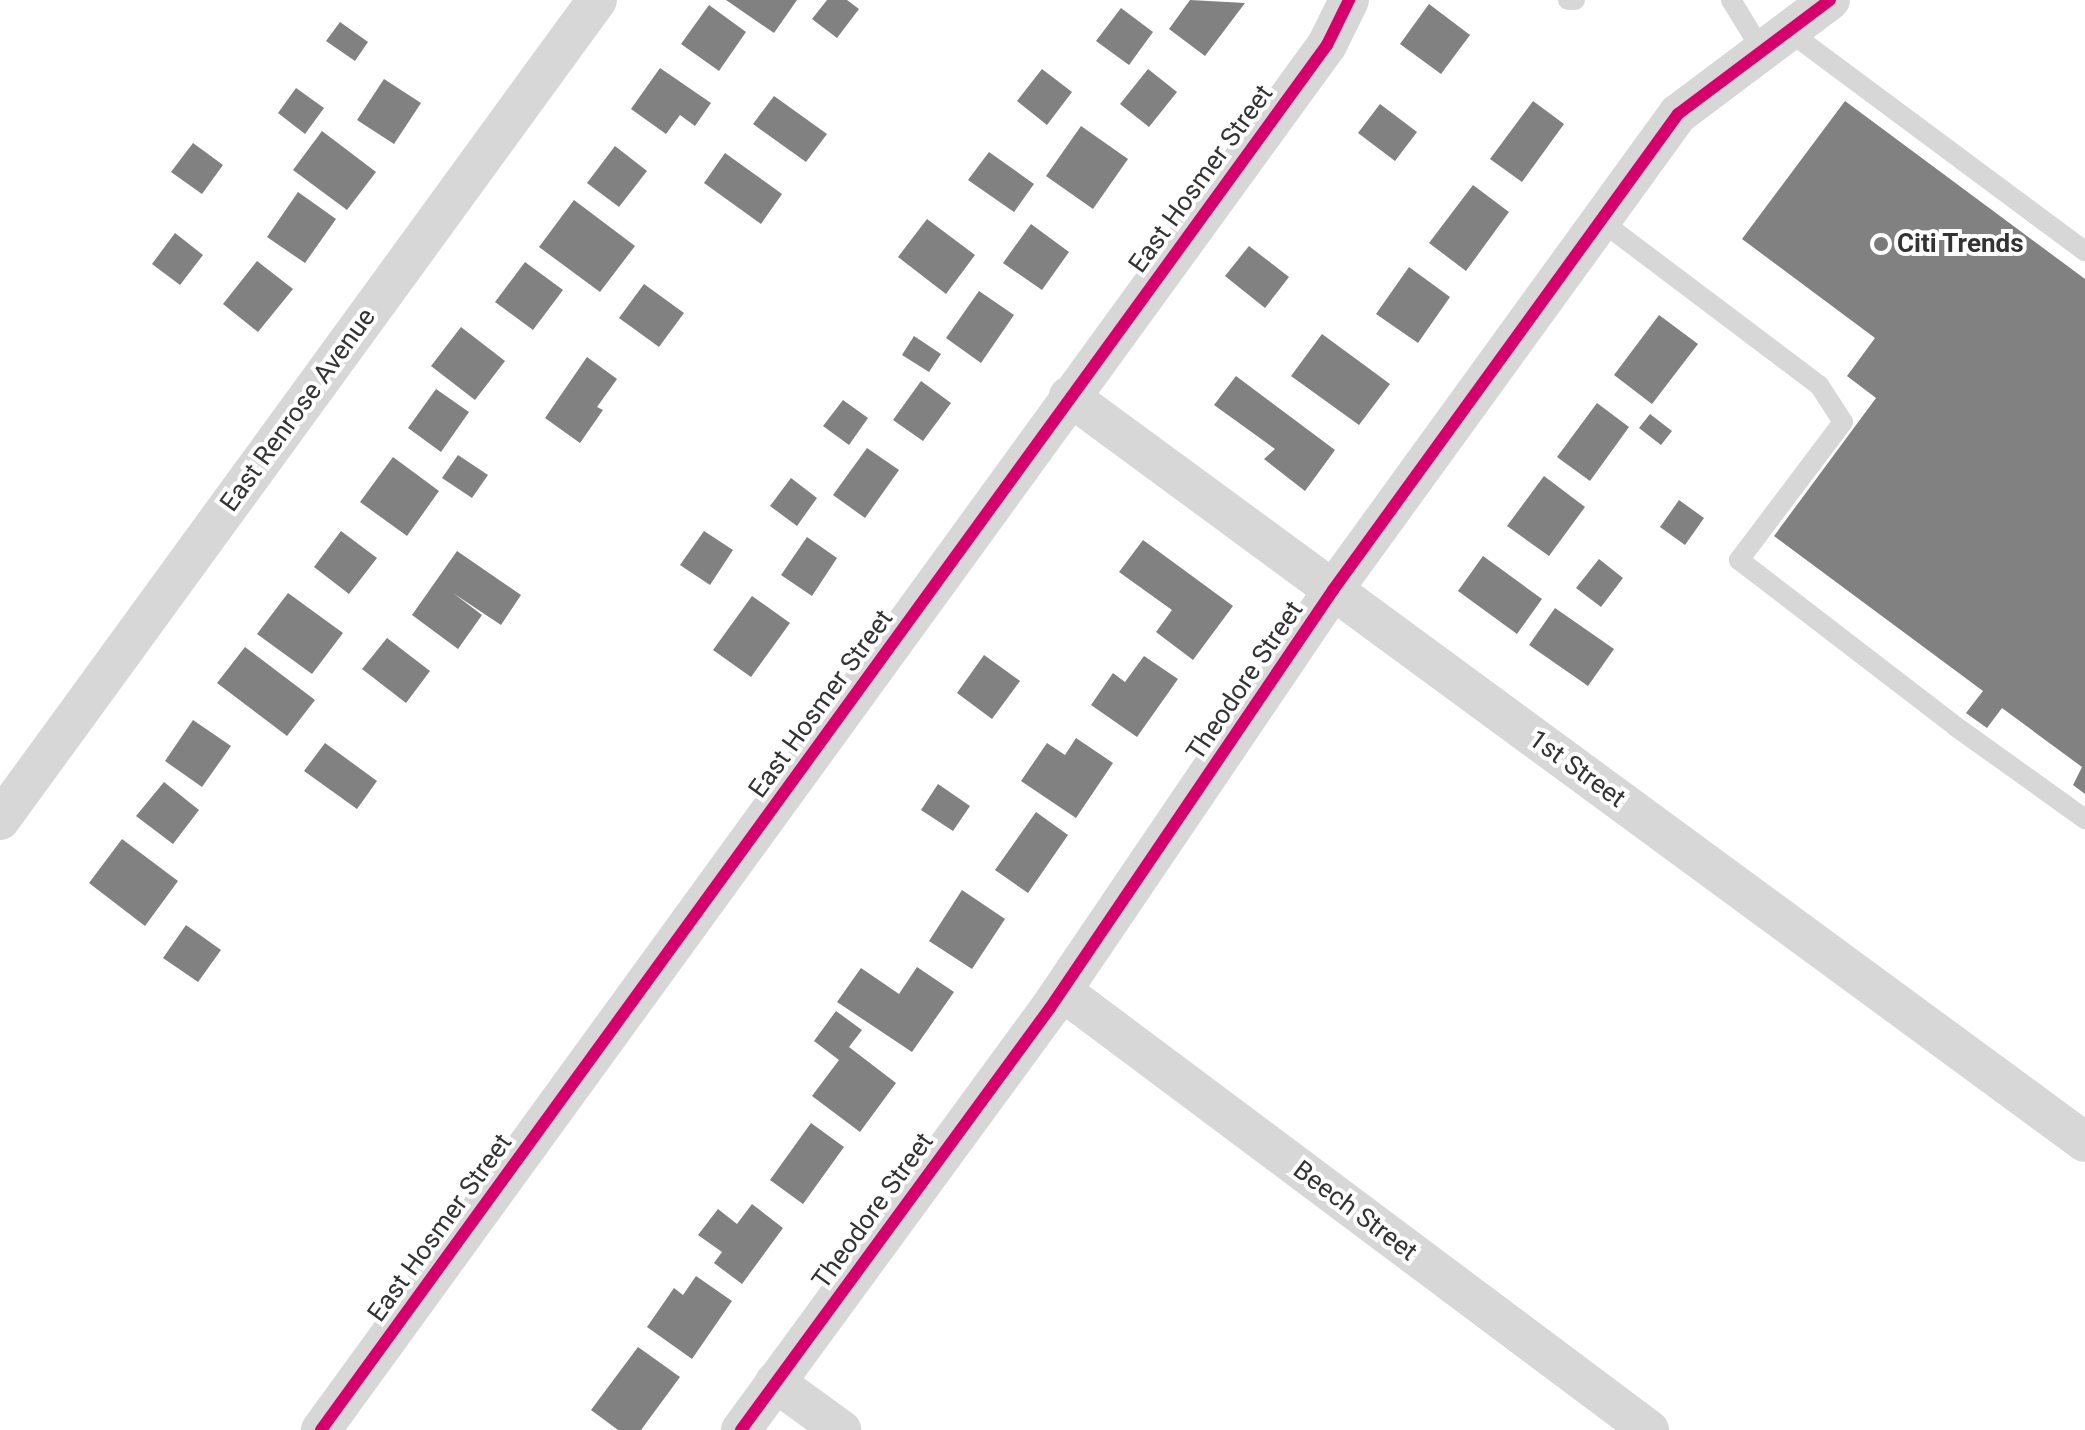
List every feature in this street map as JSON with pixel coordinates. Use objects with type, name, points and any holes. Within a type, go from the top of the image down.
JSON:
[{"type":"street","name":"East Renrose Avenue","points":[[0,820],[597,0]]},
{"type":"street","name":"East Hosmer Street","points":[[321,1430],[1069,396],[1327,45],[1349,0]]},
{"type":"street","name":"Theodore Street","points":[[741,1430],[1062,991],[1333,590],[1678,114],[1830,0]]},
{"type":"street","name":"1st Street","points":[[1069,396],[2085,1142]]},
{"type":"street","name":"Beech Street","points":[[1062,991],[1649,1430]]},
{"type":"street","points":[[775,1382],[841,1430]]},
{"type":"lane","points":[[1731,0],[1774,40],[2085,251]]},
{"type":"lane","points":[[1601,221],[1819,385],[1843,422],[1739,560],[1955,726],[2085,819]]},
{"type":"building","points":[[726,0],[797,0],[774,33]]},
{"type":"building","points":[[827,0],[847,0],[859,9],[837,38],[812,19]]},
{"type":"building","points":[[1190,0],[1245,3],[1205,56],[1169,29]]},
{"type":"building","points":[[1429,4],[1470,35],[1441,74],[1400,44]]},
{"type":"building","points":[[709,5],[746,32],[719,71],[681,44]]},
{"type":"building","points":[[1121,8],[1153,32],[1129,65],[1096,41]]},
{"type":"building","points":[[340,22],[368,42],[355,61],[326,41]]},
{"type":"building","points":[[660,68],[711,103],[695,126],[680,115],[666,134],[631,109]]},
{"type":"building","points":[[1042,69],[1072,92],[1047,125],[1017,101]]},
{"type":"building","points":[[1148,69],[1177,92],[1149,127],[1120,104]]},
{"type":"building","points":[[384,79],[421,103],[394,144],[357,120]]},
{"type":"building","points":[[296,88],[324,108],[305,134],[278,113]]},
{"type":"building","points":[[774,96],[827,134],[806,162],[753,124]]},
{"type":"building","points":[[1533,101],[1564,124],[1522,182],[1490,159]]},
{"type":"building","points":[[1845,101],[2085,279],[2085,794],[2073,785],[2082,767],[2002,708],[1987,728],[1966,713],[1983,691],[1774,536],[1876,398],[1847,376],[1875,338],[1742,239]]},
{"type":"building","points":[[1380,104],[1417,132],[1395,161],[1358,133]]},
{"type":"building","points":[[1081,126],[1128,159],[1093,209],[1046,176]]},
{"type":"building","points":[[322,131],[376,172],[347,210],[293,170]]},
{"type":"building","points":[[193,143],[223,165],[202,194],[171,172]]},
{"type":"building","points":[[615,146],[647,171],[619,207],[587,183]]},
{"type":"building","points":[[989,152],[1034,184],[1014,212],[968,180]]},
{"type":"building","points":[[725,153],[782,194],[761,224],[704,183]]},
{"type":"building","points":[[1473,185],[1509,212],[1466,271],[1429,243]]},
{"type":"building","points":[[298,192],[336,219],[305,263],[267,237]]},
{"type":"building","points":[[574,200],[635,246],[600,292],[539,247]]},
{"type":"building","points":[[927,219],[975,255],[946,294],[898,257]]},
{"type":"building","points":[[1031,224],[1069,252],[1042,290],[1003,263]]},
{"type":"building","points":[[175,233],[203,255],[180,285],[152,264]]},
{"type":"building","points":[[1249,246],[1289,277],[1265,308],[1225,276]]},
{"type":"building","points":[[257,261],[293,289],[258,332],[223,304]]},
{"type":"building","points":[[525,262],[563,290],[533,330],[495,302]]},
{"type":"building","points":[[1409,267],[1450,297],[1418,343],[1376,314]]},
{"type":"building","points":[[644,284],[684,313],[659,347],[619,318]]},
{"type":"building","points":[[979,291],[1014,315],[981,363],[946,338]]},
{"type":"building","points":[[1659,315],[1698,344],[1652,404],[1614,375]]},
{"type":"building","points":[[461,327],[505,361],[475,400],[431,366]]},
{"type":"building","points":[[1322,334],[1390,384],[1359,425],[1291,376]]},
{"type":"building","points":[[914,336],[941,354],[929,372],[902,355]]},
{"type":"building","points":[[587,357],[617,379],[597,407],[603,410],[580,443],[545,418]]},
{"type":"building","points":[[1236,376],[1335,450],[1305,491],[1264,459],[1275,449],[1214,405]]},
{"type":"building","points":[[921,381],[951,403],[923,441],[893,420]]},
{"type":"building","points":[[436,389],[469,412],[441,452],[408,428]]},
{"type":"building","points":[[843,400],[868,418],[849,445],[823,426]]},
{"type":"building","points":[[1597,403],[1629,427],[1590,481],[1557,457]]},
{"type":"building","points":[[1650,414],[1672,431],[1661,445],[1639,428]]},
{"type":"building","points":[[867,448],[899,470],[865,518],[833,495]]},
{"type":"building","points":[[458,455],[488,475],[472,498],[442,478]]},
{"type":"building","points":[[393,457],[439,491],[407,536],[360,502]]},
{"type":"building","points":[[1544,476],[1585,507],[1549,556],[1507,526]]},
{"type":"building","points":[[791,478],[817,498],[797,526],[770,506]]},
{"type":"building","points":[[1679,500],[1704,518],[1685,545],[1660,527]]},
{"type":"building","points":[[341,531],[377,558],[349,594],[314,567]]},
{"type":"building","points":[[704,531],[733,550],[710,585],[680,565]]},
{"type":"building","points":[[807,537],[837,558],[812,596],[781,575]]},
{"type":"building","points":[[1143,540],[1233,606],[1193,660],[1156,632],[1172,610],[1119,572]]},
{"type":"building","points":[[457,551],[521,595],[501,625],[453,593],[482,615],[458,649],[412,615]]},
{"type":"building","points":[[1483,556],[1542,599],[1517,634],[1458,591]]},
{"type":"building","points":[[1599,559],[1623,578],[1601,607],[1576,588]]},
{"type":"building","points":[[288,593],[343,633],[312,674],[257,634]]},
{"type":"building","points":[[752,596],[790,623],[751,677],[713,650]]},
{"type":"building","points":[[1555,608],[1614,649],[1588,686],[1529,645]]},
{"type":"building","points":[[387,638],[430,671],[406,703],[362,669]]},
{"type":"building","points":[[245,647],[315,700],[287,736],[217,683]]},
{"type":"building","points":[[984,655],[1020,681],[992,719],[957,693]]},
{"type":"building","points":[[1144,656],[1178,679],[1137,737],[1091,705],[1113,673],[1125,682]]},
{"type":"building","points":[[193,720],[231,746],[202,787],[165,761]]},
{"type":"building","points":[[1076,738],[1113,763],[1076,818],[1021,781],[1047,743],[1065,755]]},
{"type":"building","points":[[325,743],[377,781],[357,809],[304,771]]},
{"type":"building","points":[[164,782],[199,810],[173,844],[136,816]]},
{"type":"building","points":[[938,784],[970,806],[953,831],[921,810]]},
{"type":"building","points":[[1036,812],[1068,835],[1028,893],[995,870]]},
{"type":"building","points":[[122,839],[178,881],[145,926],[89,883]]},
{"type":"building","points":[[962,890],[1005,919],[972,969],[929,941]]},
{"type":"building","points":[[186,925],[221,950],[198,982],[163,958]]},
{"type":"building","points":[[917,967],[954,992],[912,1052],[837,1002],[861,968],[899,994]]},
{"type":"building","points":[[836,1011],[862,1030],[849,1047],[896,1083],[860,1132],[812,1096],[839,1060],[814,1041]]},
{"type":"building","points":[[811,1123],[844,1147],[803,1204],[770,1180]]},
{"type":"building","points":[[752,1204],[783,1228],[742,1284],[714,1263],[722,1252],[698,1235],[718,1209],[737,1224]]},
{"type":"building","points":[[696,1276],[732,1301],[692,1359],[647,1327],[674,1288],[683,1295]]},
{"type":"building","points":[[638,1347],[680,1377],[641,1430],[618,1430],[591,1410]]},
{"type":"cycle path","points":[[321,1430],[1327,45],[1349,0]]},
{"type":"cycle path","points":[[741,1430],[1050,1008],[1333,590],[1678,114],[1830,0]]},
{"type":"place","name":"Citi Trends","points":[[1881,244]]}]
